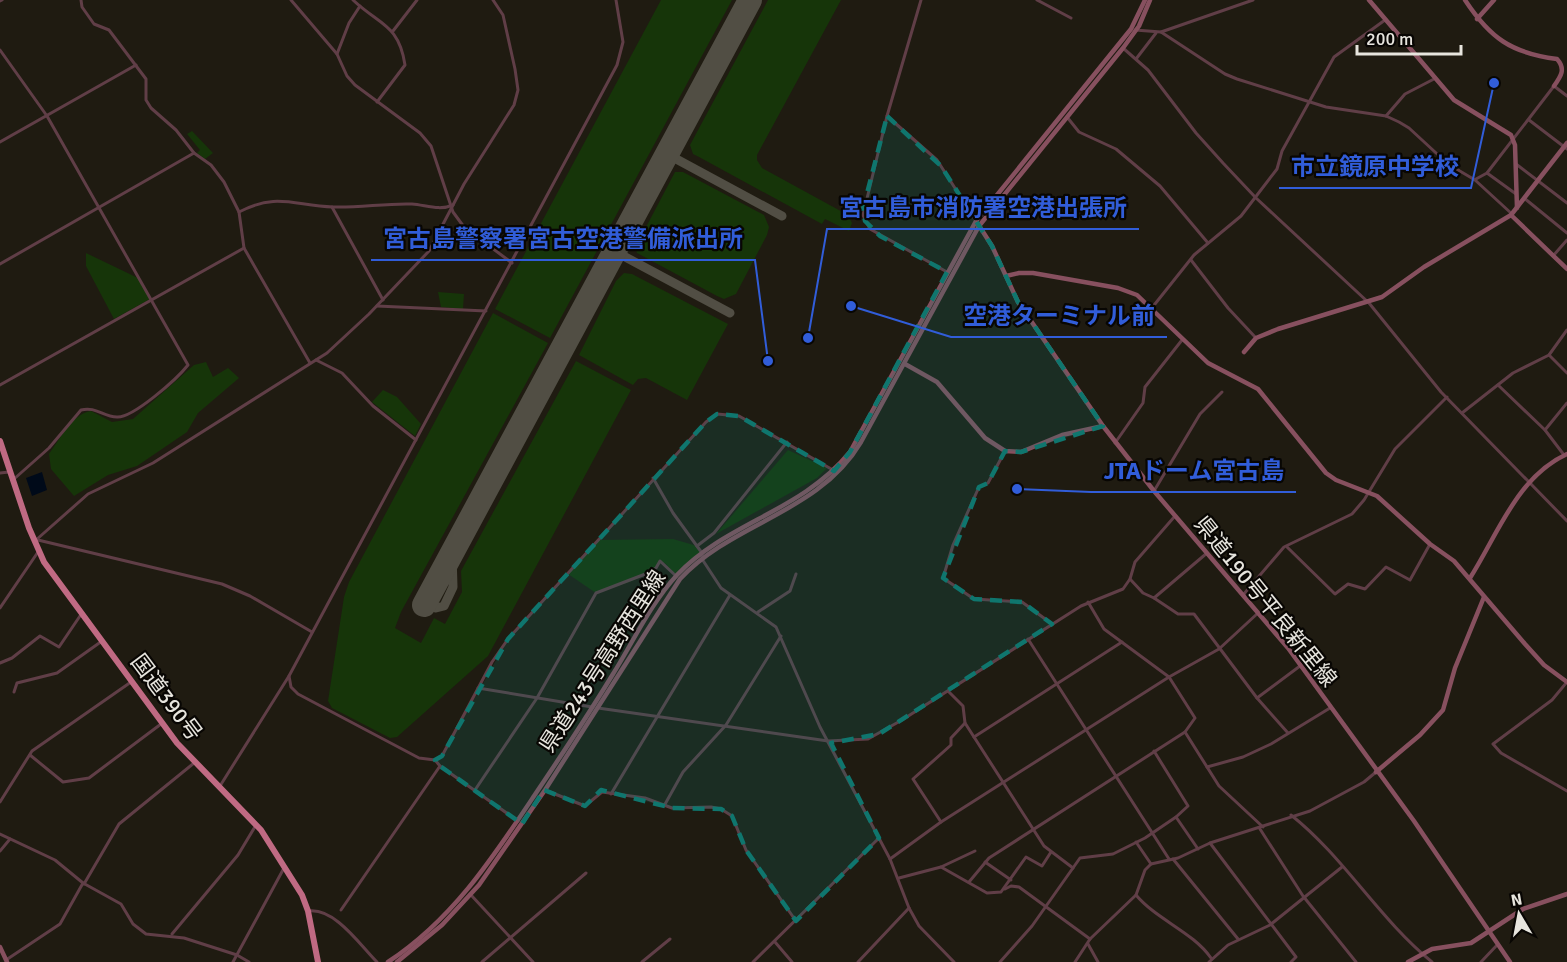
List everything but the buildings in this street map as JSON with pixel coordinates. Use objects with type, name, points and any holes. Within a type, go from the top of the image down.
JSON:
[{"type":"highway","name":"国道390号","points":[[0,441],[34,542],[44,562],[162,723],[195,763],[256,824],[285,867],[308,911],[318,962]]},
{"type":"main road","points":[[977,224],[1133,30],[1144,0]]},
{"type":"main road","points":[[977,224],[1123,48],[1150,0]]},
{"type":"main road","points":[[1369,0],[1454,100],[1513,139],[1517,208]]},
{"type":"main road","points":[[1465,0],[1477,19],[1506,45],[1557,59],[1565,69],[1554,86]]},
{"type":"main road","points":[[1477,19],[1494,0]]},
{"type":"main road","points":[[1244,352],[1256,338],[1296,322],[1369,303],[1391,292],[1424,267],[1511,215],[1566,146]]},
{"type":"main road","points":[[1511,215],[1567,270]]},
{"type":"main road","name":"県道243号高野西里線","points":[[388,962],[424,936],[467,892],[545,790],[676,576],[702,553],[806,494],[834,471],[859,437],[947,272],[977,224]]},
{"type":"main road","name":"県道243号高野西里線","points":[[397,962],[435,932],[471,895],[671,590],[702,559],[808,498],[832,480],[854,453],[905,364],[977,224]]},
{"type":"main road","name":"県道190号平良新里線","points":[[977,224],[992,246],[1024,312],[1115,443],[1300,666],[1414,821],[1510,962]]},
{"type":"main road","points":[[1006,276],[1033,273],[1118,288],[1137,295],[1208,363],[1258,389],[1326,472],[1336,480],[1370,491],[1470,578],[1538,658],[1567,682]]},
{"type":"main road","points":[[905,364],[937,382],[985,438],[1005,451],[1021,452],[1062,435],[1103,426]]},
{"type":"main road","points":[[1470,578],[1503,519],[1530,482],[1566,454]]},
{"type":"main road","points":[[1376,772],[1433,723],[1443,710],[1455,668],[1484,597]]},
{"type":"main road","points":[[1408,962],[1432,949],[1471,943],[1523,909],[1567,894]]},
{"type":"main road","points":[[0,947],[6,961]]},
{"type":"street","points":[[81,0],[82,7],[94,24],[109,30],[146,79],[147,103],[176,130],[194,153],[219,174],[239,212],[244,248],[310,364]]},
{"type":"street","points":[[291,0],[337,54],[347,76],[355,85],[420,133],[431,146],[453,204],[453,212],[464,227],[512,263]]},
{"type":"street","points":[[354,0],[393,31],[401,47],[405,65],[377,102]]},
{"type":"street","points":[[393,31],[417,0]]},
{"type":"street","points":[[34,542],[88,494],[153,463],[336,346],[429,251],[453,204],[514,105],[518,90],[503,15],[493,0]]},
{"type":"street","points":[[220,786],[289,675],[617,65],[623,42],[616,0]]},
{"type":"street","points":[[921,0],[887,116],[863,210],[865,221],[870,229],[947,272]]},
{"type":"street","points":[[1037,0],[1071,18]]},
{"type":"street","points":[[1133,30],[1161,32],[1253,0]]},
{"type":"street","points":[[337,54],[349,23],[360,6]]},
{"type":"street","points":[[1151,309],[1191,260],[1236,221],[1280,165],[1282,151],[1297,128],[1306,106],[1334,57],[1385,20]]},
{"type":"street","points":[[1161,32],[1225,74],[1341,111],[1386,116],[1409,128],[1448,164],[1475,180],[1511,215]]},
{"type":"street","points":[[1136,58],[1156,33]]},
{"type":"street","points":[[1123,48],[1136,58],[1196,133],[1256,198],[1369,303],[1447,397],[1567,521]]},
{"type":"street","points":[[0,50],[47,116],[187,367],[130,416],[114,417],[91,408],[81,410],[49,448],[13,480]]},
{"type":"street","points":[[0,142],[136,65]]},
{"type":"street","points":[[1386,116],[1405,94],[1434,79]]},
{"type":"street","points":[[1475,180],[1487,173],[1554,86],[1567,96]]},
{"type":"street","points":[[887,116],[936,160],[977,224]]},
{"type":"street","points":[[1067,117],[1079,132],[1116,149],[1160,186],[1208,243]]},
{"type":"street","points":[[1529,120],[1566,146]]},
{"type":"street","points":[[0,264],[194,153]]},
{"type":"street","points":[[1515,164],[1567,203]]},
{"type":"street","points":[[1487,173],[1516,194]]},
{"type":"street","points":[[1524,198],[1567,233]]},
{"type":"street","points":[[239,212],[255,204],[285,200],[332,207],[413,204],[436,208],[453,204]]},
{"type":"street","points":[[332,207],[383,300]]},
{"type":"street","points":[[1553,256],[1567,240]]},
{"type":"street","points":[[0,385],[244,248]]},
{"type":"street","points":[[1191,260],[1228,308],[1256,338]]},
{"type":"street","points":[[377,306],[486,311]]},
{"type":"street","points":[[1462,413],[1513,373],[1549,355],[1567,330]]},
{"type":"street","points":[[1115,443],[1143,403],[1145,387],[1182,340]]},
{"type":"street","points":[[1549,355],[1567,373]]},
{"type":"street","points":[[316,360],[342,374],[374,406],[416,440]]},
{"type":"street","points":[[1498,385],[1545,430],[1566,454]]},
{"type":"street","points":[[1154,491],[1200,414],[1222,392]]},
{"type":"street","points":[[1243,595],[1287,547],[1299,538],[1346,519],[1359,507],[1395,449],[1447,397]]},
{"type":"street","points":[[1545,430],[1567,405]]},
{"type":"street","points":[[289,675],[291,687],[298,694],[419,758],[435,760],[442,756],[478,688],[508,639],[653,478],[700,428],[717,414],[739,416],[834,471]]},
{"type":"street","points":[[697,546],[714,533],[787,442]]},
{"type":"street","points":[[1005,451],[988,483],[979,488],[953,545],[943,578],[974,599],[1022,602],[1052,624]]},
{"type":"street","points":[[0,473],[9,472]]},
{"type":"street","points":[[653,478],[673,513],[702,553],[702,559],[721,588],[772,622],[802,689],[890,859],[909,908],[920,926],[954,962]]},
{"type":"street","points":[[478,688],[595,708],[828,741],[857,741],[879,734],[1088,602],[1123,589],[1130,579],[1135,562],[1175,516]]},
{"type":"street","points":[[34,542],[40,540],[222,584],[250,596],[312,632]]},
{"type":"street","points":[[1287,547],[1335,594],[1348,584],[1365,590],[1386,567],[1410,580],[1430,544]]},
{"type":"street","points":[[0,608],[39,550]]},
{"type":"street","points":[[1154,598],[1207,553]]},
{"type":"street","points":[[475,790],[537,698],[596,593],[648,573],[656,568],[660,561],[676,576]]},
{"type":"street","points":[[758,612],[790,591],[795,574]]},
{"type":"street","points":[[1130,579],[1143,593],[1178,614],[1194,615],[1257,698],[1288,733]]},
{"type":"street","points":[[610,794],[730,595]]},
{"type":"street","points":[[969,882],[985,862],[1033,828],[1185,732],[1195,718],[1169,676],[1104,629],[1088,602]]},
{"type":"street","points":[[0,663],[12,658],[40,636],[59,647],[82,613]]},
{"type":"street","points":[[890,859],[941,822],[1169,676],[1219,649],[1258,613]]},
{"type":"street","points":[[664,806],[683,772],[726,725],[780,636]]},
{"type":"street","points":[[1028,639],[1171,859],[1238,939]]},
{"type":"street","points":[[14,692],[17,683],[57,674],[102,641]]},
{"type":"street","points":[[974,737],[1122,642]]},
{"type":"street","points":[[1257,698],[1300,666]]},
{"type":"street","points":[[0,802],[32,751],[132,682]]},
{"type":"street","points":[[1567,682],[1552,700],[1493,744],[1501,753],[1567,791]]},
{"type":"street","points":[[948,691],[963,706],[965,723],[1002,784],[1033,828],[1051,852],[1073,868]]},
{"type":"street","points":[[1207,767],[1243,757],[1330,708]]},
{"type":"street","points":[[30,755],[63,782],[89,777],[162,723]]},
{"type":"street","points":[[941,822],[913,779],[951,745],[951,738],[965,723]]},
{"type":"street","points":[[1185,732],[1219,786],[1262,828],[1303,896],[1356,962]]},
{"type":"street","points":[[1000,962],[1046,908],[1080,858],[1104,856],[1136,842],[1176,817],[1188,806],[1154,751]]},
{"type":"street","points":[[435,760],[440,766],[520,822]]},
{"type":"street","points":[[6,961],[60,924],[119,824],[195,763]]},
{"type":"street","points":[[341,910],[440,766]]},
{"type":"street","points":[[1075,962],[1089,942],[1136,895],[1145,870],[1150,864],[1171,859],[1210,843],[1262,828],[1291,815],[1324,805],[1364,782],[1376,772]]},
{"type":"street","points":[[545,790],[585,806],[602,792],[645,798],[672,808],[711,807],[732,816],[746,850],[796,921]]},
{"type":"street","points":[[1291,815],[1314,834],[1399,933],[1432,962]]},
{"type":"street","points":[[1176,817],[1198,849]]},
{"type":"street","points":[[172,935],[238,855],[256,824]]},
{"type":"street","points":[[0,834],[55,860],[83,884],[121,904],[138,929],[146,934],[172,935],[237,955],[249,962]]},
{"type":"street","points":[[753,962],[879,838]]},
{"type":"street","points":[[0,851],[10,839]]},
{"type":"street","points":[[1136,842],[1150,864]]},
{"type":"street","points":[[1210,843],[1296,957],[1291,962]]},
{"type":"street","points":[[899,878],[941,867],[975,851]]},
{"type":"street","points":[[1001,892],[1026,857],[1042,866],[1051,852]]},
{"type":"street","points":[[985,862],[1011,880]]},
{"type":"street","points":[[233,962],[285,867]]},
{"type":"street","points":[[941,867],[987,892],[1001,892],[1011,886],[1018,887],[1089,942],[1098,962]]},
{"type":"street","points":[[1209,962],[1211,958],[1238,939],[1270,925],[1303,896],[1342,867]]},
{"type":"street","points":[[483,962],[586,873]]},
{"type":"street","points":[[471,895],[533,962]]},
{"type":"street","points":[[1136,895],[1152,911],[1176,927],[1211,958]]},
{"type":"street","points":[[858,962],[909,908]]},
{"type":"street","points":[[308,911],[318,910],[331,917],[377,962]]},
{"type":"street","points":[[642,962],[669,939]]},
{"type":"street","points":[[775,942],[792,962]]},
{"type":"street","points":[[1481,962],[1498,944]]},
{"type":"highlighted area","points":[[887,116],[941,166],[992,246],[1018,302],[1103,426],[1021,452],[1005,451],[988,483],[979,487],[943,578],[974,599],[1022,602],[1052,624],[879,734],[831,743],[879,838],[796,921],[746,850],[732,816],[721,809],[672,808],[601,790],[585,806],[544,790],[522,824],[440,766],[435,760],[442,756],[508,639],[706,422],[717,414],[739,416],[834,471],[850,452],[947,272],[880,236],[865,221],[863,209]]},
{"type":"green space","points":[[661,0],[732,0],[550,338],[495,309]]},
{"type":"green space","points":[[768,0],[841,0],[757,155],[757,160],[762,168],[848,215],[852,223],[849,231],[825,219],[822,224],[693,154],[690,145]]},
{"type":"green space","points":[[192,131],[213,153],[205,159],[197,153],[200,150],[187,134]]},
{"type":"green space","points":[[675,172],[683,172],[764,215],[769,227],[767,235],[736,294],[724,299],[637,253],[635,248]]},
{"type":"green space","points":[[86,253],[138,278],[150,299],[114,319],[86,266]]},
{"type":"green space","points":[[624,273],[632,274],[728,324],[687,400],[646,378],[638,379],[633,385],[579,355],[616,281]]},
{"type":"green space","points":[[438,292],[464,294],[463,309],[441,307]]},
{"type":"green space","points":[[493,313],[548,343],[401,612],[395,628],[421,643],[434,618],[445,624],[462,592],[461,571],[576,361],[631,390],[488,656],[397,737],[390,738],[332,708],[328,701],[344,597],[349,582]]},
{"type":"green space","points":[[206,362],[213,377],[228,368],[239,378],[198,413],[187,432],[137,466],[108,475],[74,496],[51,469],[49,454],[67,428],[78,417],[91,411],[112,422],[133,419],[194,365]]},
{"type":"green space","points":[[383,390],[397,397],[421,424],[415,436],[372,402]]},
{"type":"green space","points":[[788,450],[827,468],[817,478],[716,534]]},
{"type":"green space","points":[[673,539],[697,546],[702,553],[676,576],[666,564],[660,561],[648,573],[640,577],[596,593],[568,574],[598,540]]},
{"type":"water","points":[[42,472],[47,490],[32,496],[26,478]]},
{"type":"taxiway","points":[[667,154],[782,216]]},
{"type":"taxiway","points":[[616,252],[730,313]]},
{"type":"taxiway","points":[[429,597],[429,605],[436,608],[444,606],[453,587],[452,554]]},
{"type":"runway","points":[[424,605],[750,0]]},
{"type":"place","name":"市立鏡原中学校","points":[[1494,83]]},
{"type":"place","name":"空港ターミナル前","points":[[851,306]]},
{"type":"place","name":"宮古島市消防署空港出張所","points":[[808,338]]},
{"type":"place","name":"宮古島警察署宮古空港警備派出所","points":[[768,361]]},
{"type":"place","name":"JTAドーム宮古島","points":[[1017,489]]}]
